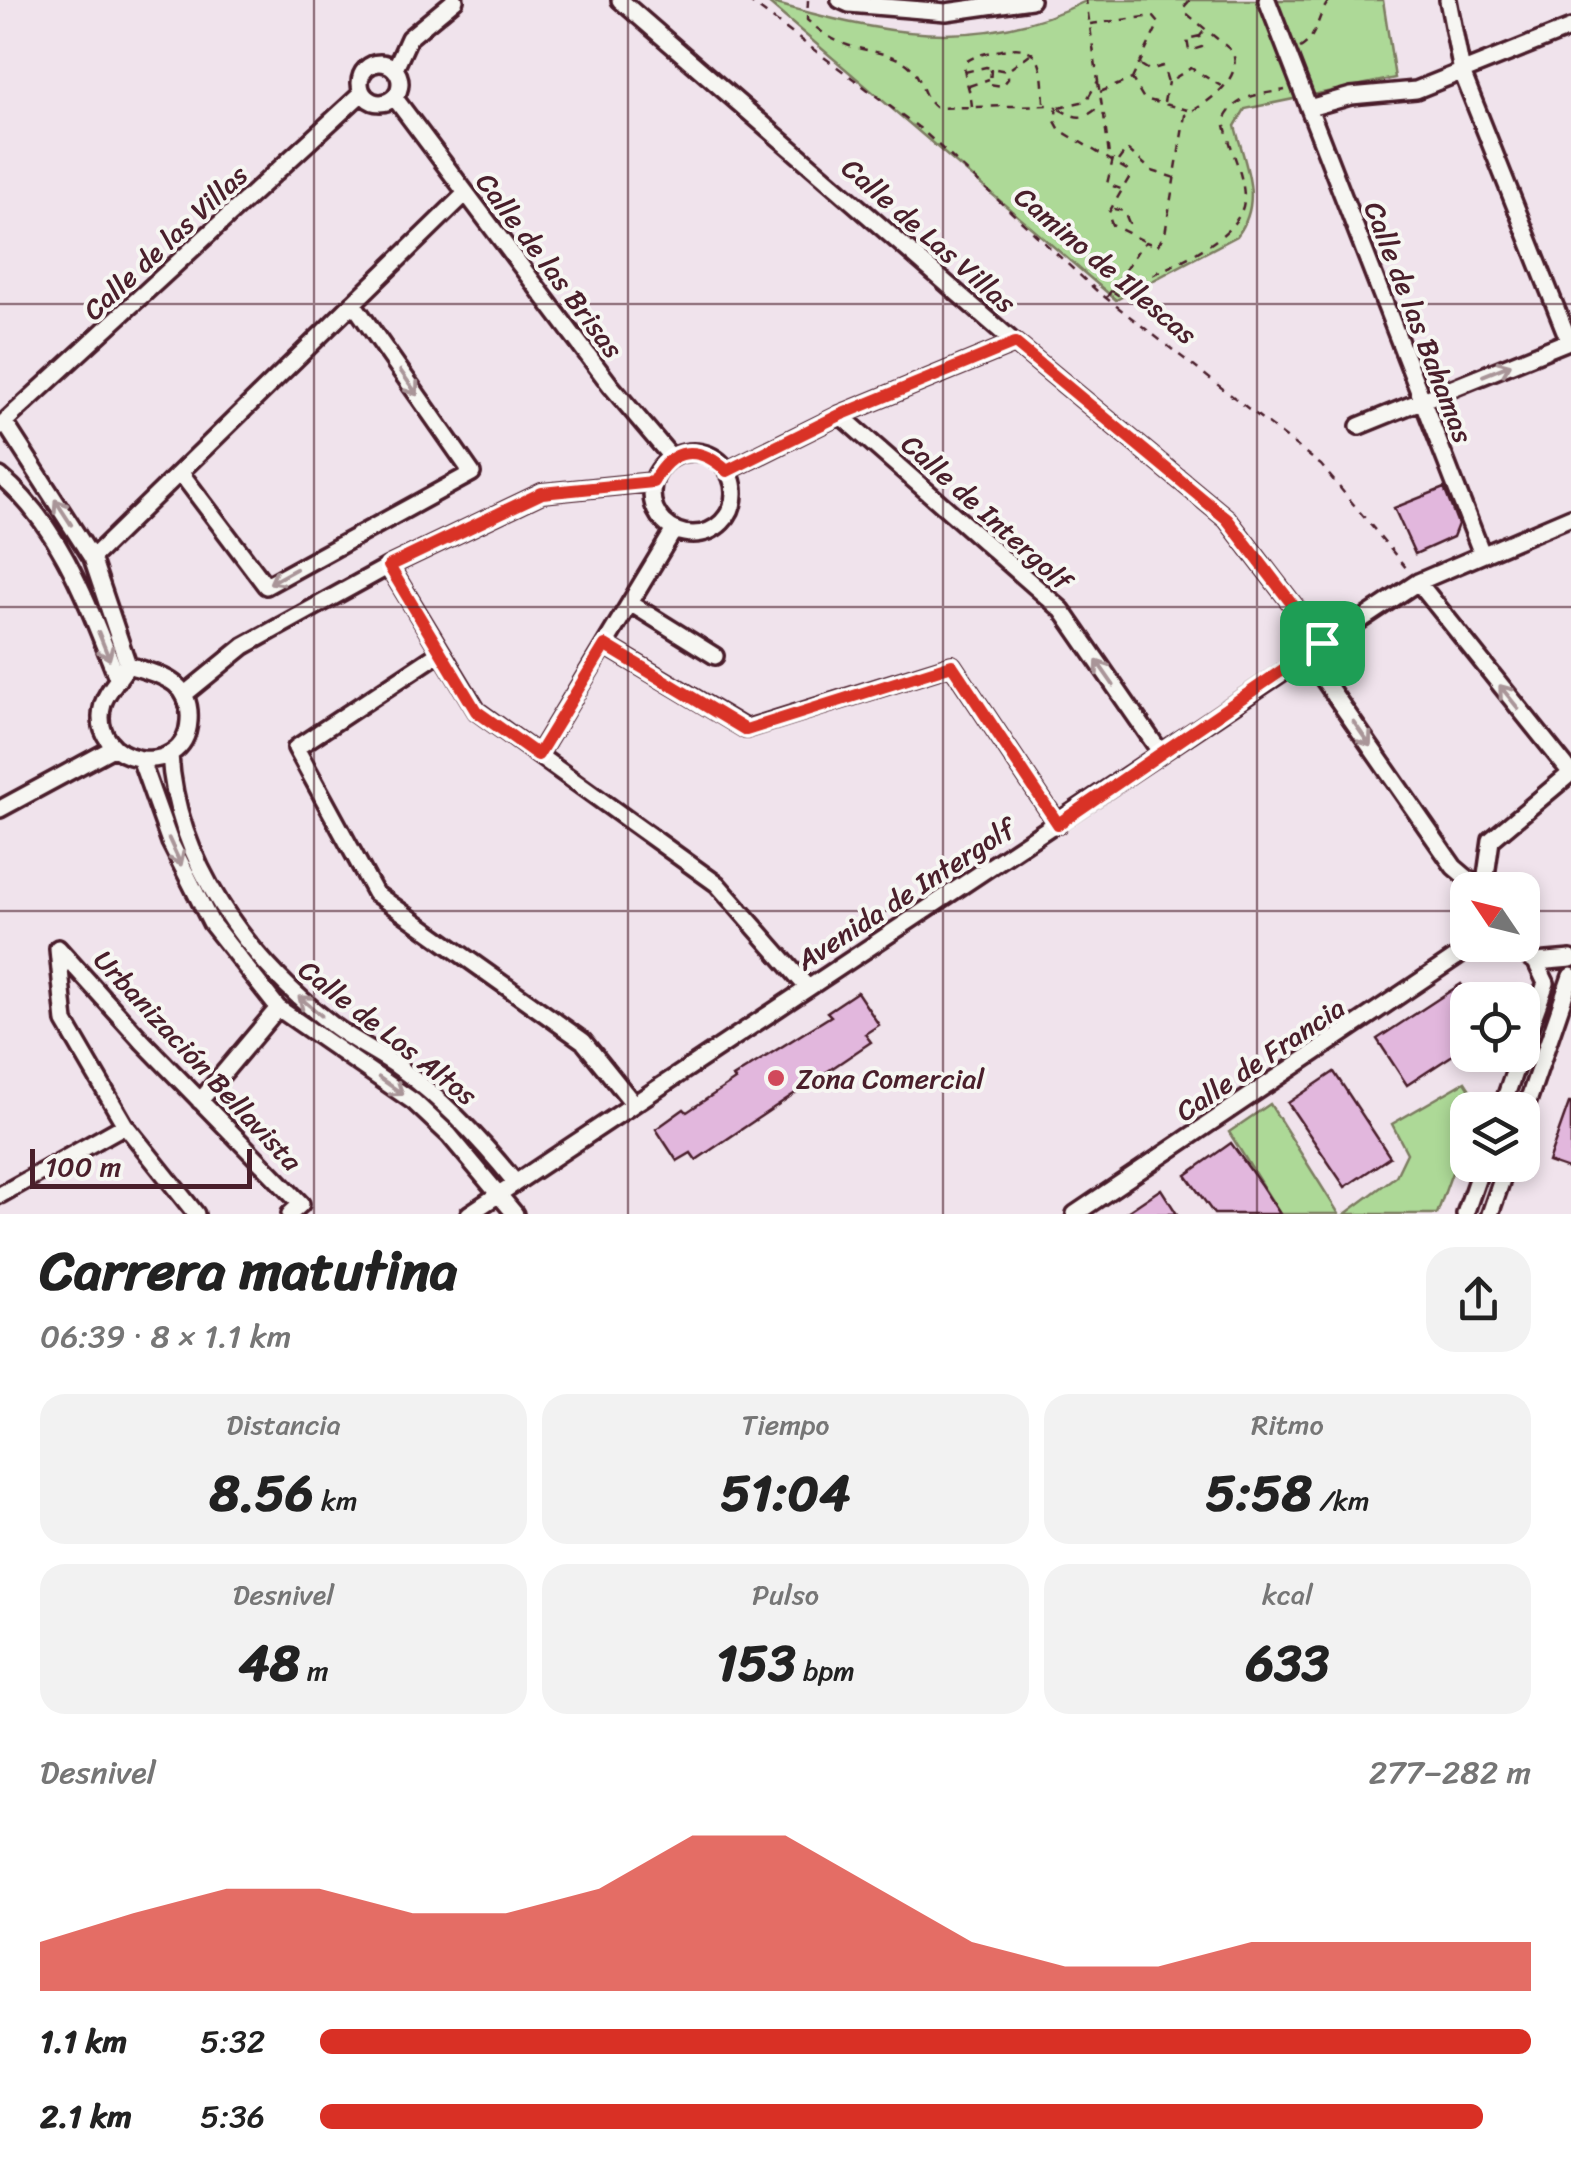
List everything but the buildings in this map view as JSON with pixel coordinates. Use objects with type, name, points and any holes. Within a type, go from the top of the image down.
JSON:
[{"type":"street","points":[[395,69],[381,63],[368,67],[360,79],[362,93],[382,103],[394,97],[400,83],[395,69],[409,38],[455,0]]},
{"type":"street","name":"Calle de Las Villas","points":[[620,0],[1015,343],[1227,519],[1322,643]]},
{"type":"street","points":[[840,0],[946,12],[1030,0]]},
{"type":"street","name":"Calle de las Bahamas","points":[[1267,0],[1482,554]]},
{"type":"street","points":[[1359,426],[1570,340],[1462,72],[1448,0]]},
{"type":"street","points":[[1309,108],[1351,96],[1416,90],[1571,28]]},
{"type":"street","name":"Calle de las Villas","points":[[2,424],[362,93]]},
{"type":"street","name":"Calle de las Brisas","points":[[394,97],[611,386],[672,458]]},
{"type":"street","points":[[92,558],[464,194]]},
{"type":"street","points":[[180,472],[266,586],[472,473],[353,303]]},
{"type":"street","points":[[727,471],[840,415],[1015,343]]},
{"type":"street","name":"Calle de Intergolf","points":[[840,415],[1062,610],[1161,753]]},
{"type":"street","points":[[2,424],[92,558],[128,666]]},
{"type":"street","points":[[699,453],[713,458],[727,471],[733,484],[728,515],[705,532],[674,530],[655,510],[653,482],[672,458],[699,453]]},
{"type":"street","points":[[0,476],[19,492],[74,571],[118,680]]},
{"type":"street","points":[[185,694],[244,646],[389,566],[542,493],[653,482]]},
{"type":"street","name":"Avenida de Intergolf","points":[[469,1214],[1418,582],[1571,517]]},
{"type":"street","points":[[538,755],[674,530]]},
{"type":"street","points":[[389,566],[476,711],[717,884],[807,987]]},
{"type":"street","points":[[1418,582],[1571,773],[1492,840],[1486,872]]},
{"type":"street","points":[[630,603],[715,656]]},
{"type":"street","points":[[605,645],[746,730],[952,665],[1058,824]]},
{"type":"street","points":[[441,652],[296,748],[375,893],[583,1041],[633,1104]]},
{"type":"street","points":[[1306,654],[1460,872]]},
{"type":"street","points":[[128,666],[162,674],[175,682],[190,709],[182,743],[156,760],[126,757],[114,748],[101,722],[108,692],[128,666]]},
{"type":"street","points":[[0,809],[114,748]]},
{"type":"street","name":"Calle de Los Altos","points":[[170,754],[172,786],[204,877],[260,959],[333,1026],[399,1066],[431,1093],[473,1131],[515,1182]]},
{"type":"street","name":"Calle de Los Altos","points":[[141,761],[170,842],[211,923],[278,1008],[414,1102],[500,1192],[515,1214]]},
{"type":"street","name":"Urbanización Bellavista","points":[[196,1214],[125,1125],[65,1022],[58,948],[300,1204],[290,1214]]},
{"type":"street","points":[[1540,962],[1571,959]]},
{"type":"street","name":"Calle de Francia","points":[[1075,1214],[1450,961]]},
{"type":"street","points":[[1536,962],[1546,984],[1540,1001]]},
{"type":"street","points":[[1531,1092],[1571,976]]},
{"type":"street","points":[[200,1101],[278,1008]]},
{"type":"street","points":[[0,1195],[125,1125]]},
{"type":"street","points":[[1465,1214],[1476,1182]]},
{"type":"street","points":[[1490,1214],[1501,1182]]},
{"type":"path","name":"Camino de Illescas","points":[[748,0],[922,130],[1107,298],[1320,464],[1418,582]]},
{"type":"path","points":[[808,0],[807,20],[827,36],[906,62],[922,80],[928,102],[936,108],[1057,107],[1086,102],[1104,115]]},
{"type":"path","points":[[1086,0],[1113,160],[1106,184],[1122,190]]},
{"type":"path","points":[[1057,107],[1055,121],[1060,130],[1126,170],[1128,178],[1108,214],[1112,224],[1157,246],[1165,234],[1185,115],[1215,98],[1236,59],[1232,51],[1186,13],[1184,7],[1190,0]]},
{"type":"path","points":[[1302,47],[1311,42],[1323,2],[1330,0]]},
{"type":"path","points":[[1090,24],[1153,16],[1159,23],[1132,79],[1100,92]]},
{"type":"path","points":[[1200,36],[1204,30]]},
{"type":"path","points":[[972,108],[964,62],[978,53],[1026,48],[1043,70],[1044,105]]},
{"type":"path","points":[[964,72],[981,68],[1008,71],[1032,52]]},
{"type":"path","points":[[981,68],[985,53]]},
{"type":"path","points":[[1139,64],[1149,70],[1163,66],[1168,82],[1164,104]]},
{"type":"path","points":[[991,68],[990,84],[1002,86],[1008,71]]},
{"type":"path","points":[[1168,82],[1190,68],[1222,86]]},
{"type":"path","points":[[968,86],[990,78]]},
{"type":"path","points":[[1132,79],[1144,99],[1192,111]]},
{"type":"path","points":[[1086,102],[1098,81]]},
{"type":"path","points":[[1107,298],[1112,290],[1118,296],[1132,284],[1228,232],[1242,211],[1244,197],[1227,138],[1224,120],[1229,110],[1242,98],[1301,87]]},
{"type":"path","points":[[1057,107],[1076,118],[1085,118],[1096,110]]},
{"type":"path","points":[[1113,160],[1127,150],[1152,171],[1175,178]]},
{"type":"path","points":[[1111,209],[1124,211],[1130,222],[1125,232]]},
{"type":"path","points":[[1107,298],[1146,242]]},
{"type":"green space","points":[[1088,0],[1383,0],[1395,78],[1245,109],[1235,126],[1251,196],[1245,223],[1237,236],[1116,300],[766,1],[848,22],[927,34],[1006,28]]},
{"type":"green space","points":[[1465,1082],[1472,1092],[1450,1092],[1450,1178],[1437,1214],[1345,1214],[1396,1176],[1407,1153],[1392,1124]]},
{"type":"green space","points":[[1270,1104],[1339,1214],[1280,1214],[1229,1132]]},
{"type":"place","name":"Zona Comercial","points":[[776,1078]]},
{"type":"route","points":[[1015,343],[1227,519],[1322,643],[1058,824],[952,665],[746,730],[605,645],[538,755],[476,711],[389,566],[542,493],[653,482],[672,458],[685,453],[713,458],[727,471],[840,415],[1015,343]]}]
